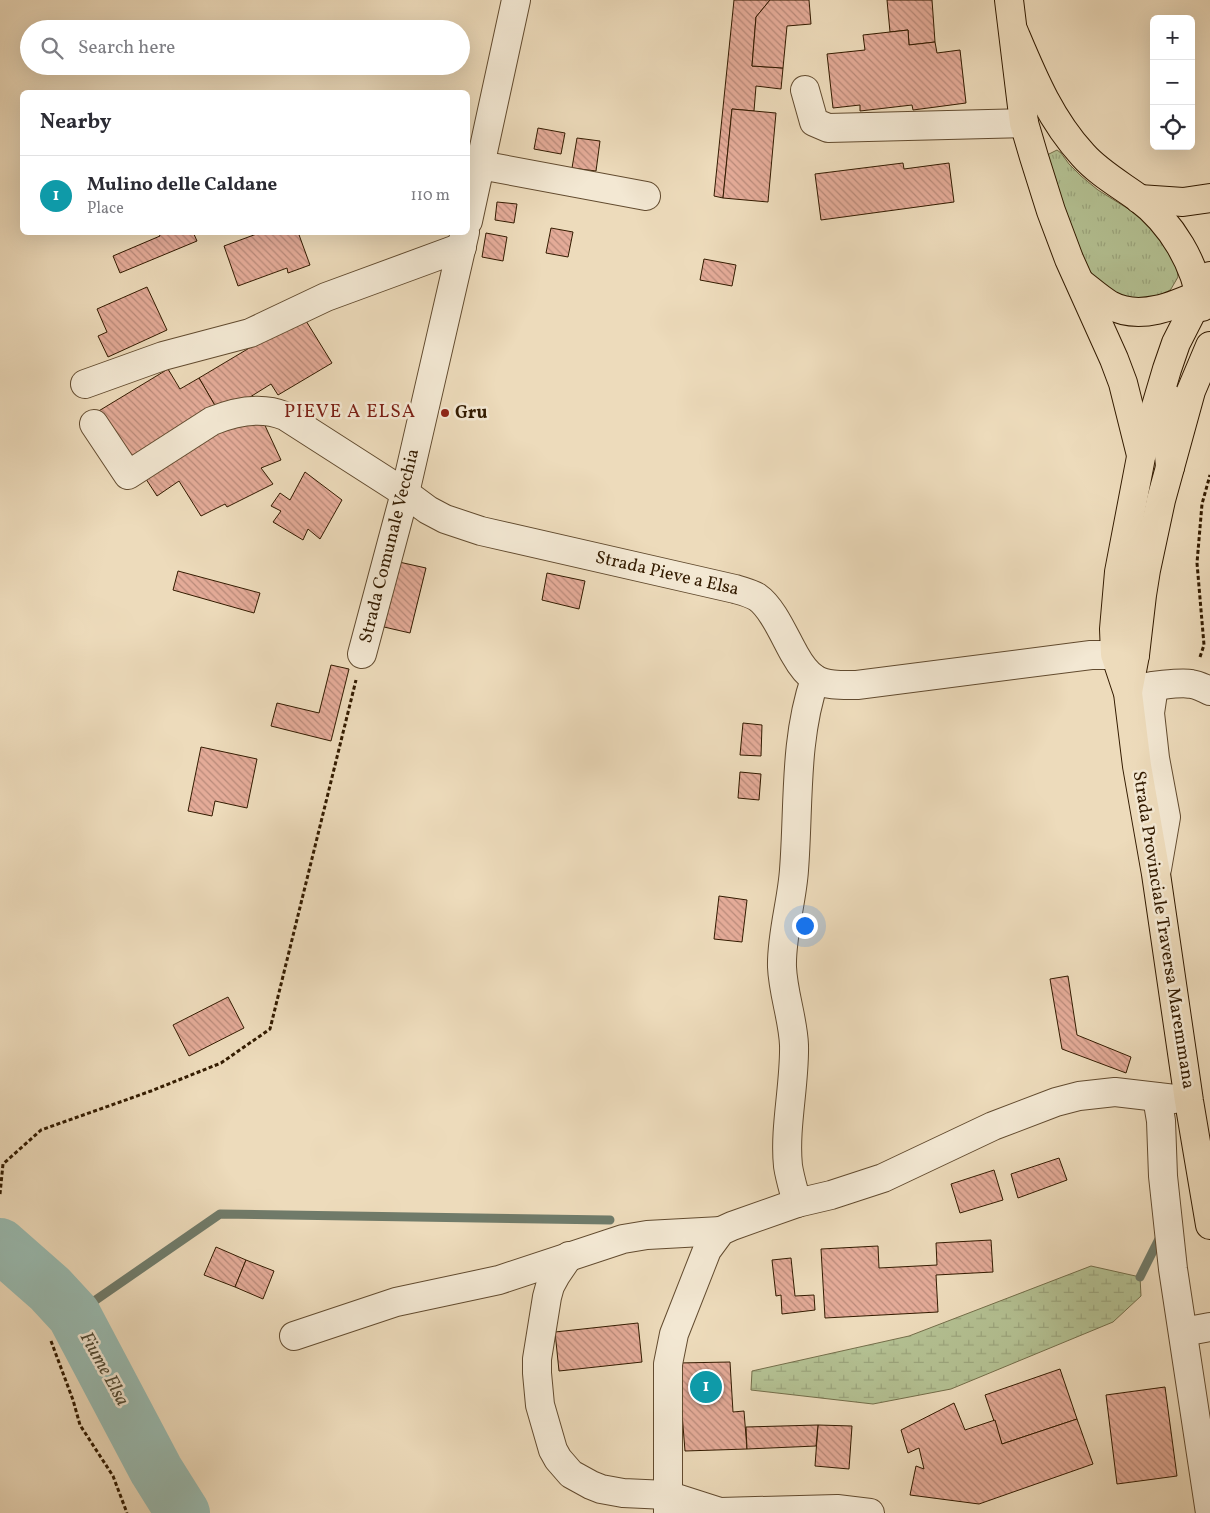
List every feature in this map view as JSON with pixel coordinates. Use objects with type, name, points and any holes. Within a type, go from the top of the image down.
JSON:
[{"type":"main road","points":[[1009,0],[1024,123],[1051,211],[1123,383],[1141,457]]},
{"type":"main road","points":[[1014,32],[1043,98],[1071,142],[1096,168],[1139,199],[1163,222],[1177,240],[1187,260],[1207,286],[1201,322],[1169,413],[1167,431],[1170,467]]},
{"type":"main road","points":[[1139,199],[1183,202],[1210,198]]},
{"type":"main road","points":[[1079,281],[1110,304],[1127,310],[1156,310],[1207,286]]},
{"type":"main road","points":[[1125,654],[1114,629],[1117,590],[1122,553],[1141,457],[1176,343],[1207,286]]},
{"type":"main road","points":[[1125,654],[1142,596],[1146,570],[1170,467],[1191,391],[1210,346]]},
{"type":"main road","name":"Strada Provinciale Traversa Maremmana","points":[[1125,654],[1141,690],[1137,766],[1156,874],[1189,1101],[1210,1225]]},
{"type":"street","points":[[470,212],[516,0]]},
{"type":"street","points":[[805,90],[814,122],[828,128],[1024,123]]},
{"type":"street","points":[[480,166],[646,196]]},
{"type":"street","points":[[85,384],[163,356],[250,333],[326,297],[463,240]]},
{"type":"street","name":"Strada Comunale Vecchia","points":[[362,654],[405,493],[463,240]]},
{"type":"street","name":"Strada Pieve a Elsa","points":[[94,424],[128,475],[212,421],[226,415],[255,410],[276,412],[445,520],[481,531],[735,589],[756,596],[765,604],[773,616],[802,667],[815,679]]},
{"type":"street","points":[[797,1203],[788,1165],[794,1045],[782,967],[794,872],[803,724],[808,698],[815,679],[841,685],[857,685],[1091,655],[1125,654]]},
{"type":"street","points":[[1141,690],[1200,687]]},
{"type":"street","points":[[667,1504],[668,1364],[670,1349],[674,1334],[707,1250],[721,1232],[732,1226],[797,1203],[831,1195],[883,1178],[994,1126],[1056,1102],[1079,1096],[1115,1092],[1189,1101]]},
{"type":"street","points":[[1157,1097],[1161,1121],[1163,1176],[1173,1269],[1210,1513]]},
{"type":"street","points":[[294,1336],[396,1302],[498,1280],[623,1239],[662,1234],[721,1232]]},
{"type":"street","points":[[569,1256],[550,1286],[537,1359],[540,1405],[553,1450],[570,1474],[591,1485],[610,1491],[667,1504],[720,1512],[837,1510],[870,1513]]},
{"type":"street","points":[[1183,1332],[1210,1327]]},
{"type":"path","points":[[1200,687],[1204,645],[1197,563],[1202,504],[1210,475]]},
{"type":"path","points":[[0,1194],[3,1164],[41,1130],[150,1092],[221,1063],[270,1029],[362,654]]},
{"type":"path","points":[[51,1341],[73,1400],[80,1425],[113,1476],[127,1513]]},
{"type":"green space","points":[[1057,150],[1081,176],[1098,190],[1130,210],[1152,227],[1176,262],[1178,277],[1171,289],[1159,299],[1146,303],[1106,292],[1083,265],[1047,155]]},
{"type":"green space","points":[[1091,1266],[1140,1277],[1141,1296],[1113,1322],[951,1389],[873,1404],[751,1390],[752,1371],[909,1336]]},
{"type":"building","points":[[734,0],[770,0],[756,17],[752,66],[783,68],[781,89],[756,86],[754,111],[732,109],[723,198],[714,196]]},
{"type":"building","points":[[770,0],[809,0],[811,24],[787,26],[783,68],[752,66],[756,17]]},
{"type":"building","points":[[887,0],[932,0],[935,42],[909,45],[908,30],[890,32]]},
{"type":"building","points":[[908,30],[909,45],[935,42],[937,53],[960,50],[966,103],[913,110],[912,105],[860,111],[860,105],[833,108],[827,54],[865,50],[863,35]]},
{"type":"building","points":[[732,109],[776,113],[768,202],[723,198]]},
{"type":"building","points":[[538,128],[565,133],[561,154],[534,149]]},
{"type":"building","points":[[577,138],[600,141],[596,171],[572,168]]},
{"type":"building","points":[[903,163],[904,169],[949,163],[954,202],[821,220],[815,174]]},
{"type":"building","points":[[497,202],[517,204],[514,223],[495,220]]},
{"type":"building","points":[[551,228],[573,232],[568,257],[546,253]]},
{"type":"building","points":[[486,233],[507,237],[503,261],[482,257]]},
{"type":"building","points":[[194,235],[197,241],[120,273],[113,256],[160,236]]},
{"type":"building","points":[[254,235],[299,235],[310,265],[288,273],[287,268],[238,286],[224,246]]},
{"type":"building","points":[[704,259],[736,265],[732,286],[700,280]]},
{"type":"building","points":[[147,287],[167,330],[108,357],[98,336],[107,332],[97,309]]},
{"type":"building","points":[[303,316],[332,363],[278,395],[271,384],[226,412],[217,409],[199,378]]},
{"type":"building","points":[[168,369],[180,389],[199,378],[217,409],[128,464],[97,412]]},
{"type":"building","points":[[236,416],[261,417],[281,460],[261,468],[273,484],[227,507],[225,504],[201,516],[179,481],[157,496],[144,476]]},
{"type":"building","points":[[305,472],[342,500],[320,539],[308,529],[303,540],[273,522],[281,511],[271,506],[280,493],[290,500]]},
{"type":"building","points":[[399,562],[426,568],[410,633],[384,627]]},
{"type":"building","points":[[178,571],[260,593],[254,613],[173,590]]},
{"type":"building","points":[[547,573],[585,581],[579,609],[542,600]]},
{"type":"building","points":[[331,665],[349,669],[331,741],[271,726],[277,703],[319,713]]},
{"type":"building","points":[[743,723],[762,725],[761,756],[740,755]]},
{"type":"building","points":[[201,747],[257,759],[247,808],[215,801],[212,816],[188,811]]},
{"type":"building","points":[[740,772],[761,774],[759,800],[738,798]]},
{"type":"building","points":[[719,896],[747,900],[742,942],[714,939]]},
{"type":"building","points":[[1068,976],[1077,1035],[1131,1057],[1126,1073],[1062,1049],[1050,979]]},
{"type":"building","points":[[228,997],[244,1028],[189,1056],[173,1025]]},
{"type":"building","points":[[1059,1158],[1067,1180],[1018,1198],[1011,1174]]},
{"type":"building","points":[[994,1170],[1003,1200],[960,1213],[951,1184]]},
{"type":"building","points":[[991,1240],[993,1272],[936,1275],[938,1312],[825,1318],[821,1249],[878,1246],[879,1268],[937,1265],[936,1243]]},
{"type":"building","points":[[216,1247],[246,1260],[235,1287],[204,1275]]},
{"type":"building","points":[[791,1258],[795,1296],[814,1295],[815,1310],[782,1314],[781,1295],[776,1296],[772,1260]]},
{"type":"building","points":[[246,1260],[274,1271],[263,1299],[235,1287]]},
{"type":"building","points":[[638,1323],[642,1362],[559,1371],[555,1332]]},
{"type":"building","points":[[730,1362],[733,1412],[744,1411],[747,1449],[685,1451],[678,1363]]},
{"type":"building","points":[[1060,1369],[1077,1419],[1002,1444],[985,1395]]},
{"type":"building","points":[[1165,1387],[1177,1476],[1117,1484],[1106,1395]]},
{"type":"building","points":[[954,1403],[965,1430],[995,1420],[1002,1444],[1077,1419],[1093,1464],[979,1504],[910,1495],[916,1466],[924,1469],[919,1448],[908,1453],[901,1430]]},
{"type":"building","points":[[818,1425],[852,1426],[849,1469],[815,1466]]},
{"type":"building","points":[[818,1425],[816,1446],[747,1449],[746,1427]]},
{"type":"waterway","points":[[74,1315],[220,1214],[610,1220]]},
{"type":"waterway","points":[[1140,1277],[1160,1237]]},
{"type":"waterway","name":"Fiume Elsa","points":[[0,1245],[50,1289],[74,1315],[156,1470],[183,1513]]},
{"type":"place","name":"Gru","points":[[445,413]]},
{"type":"place","name":"Mulino delle Caldane","points":[[706,1387]]},
{"type":"district","name":"PIEVE A ELSA","points":[[350,412]]}]
